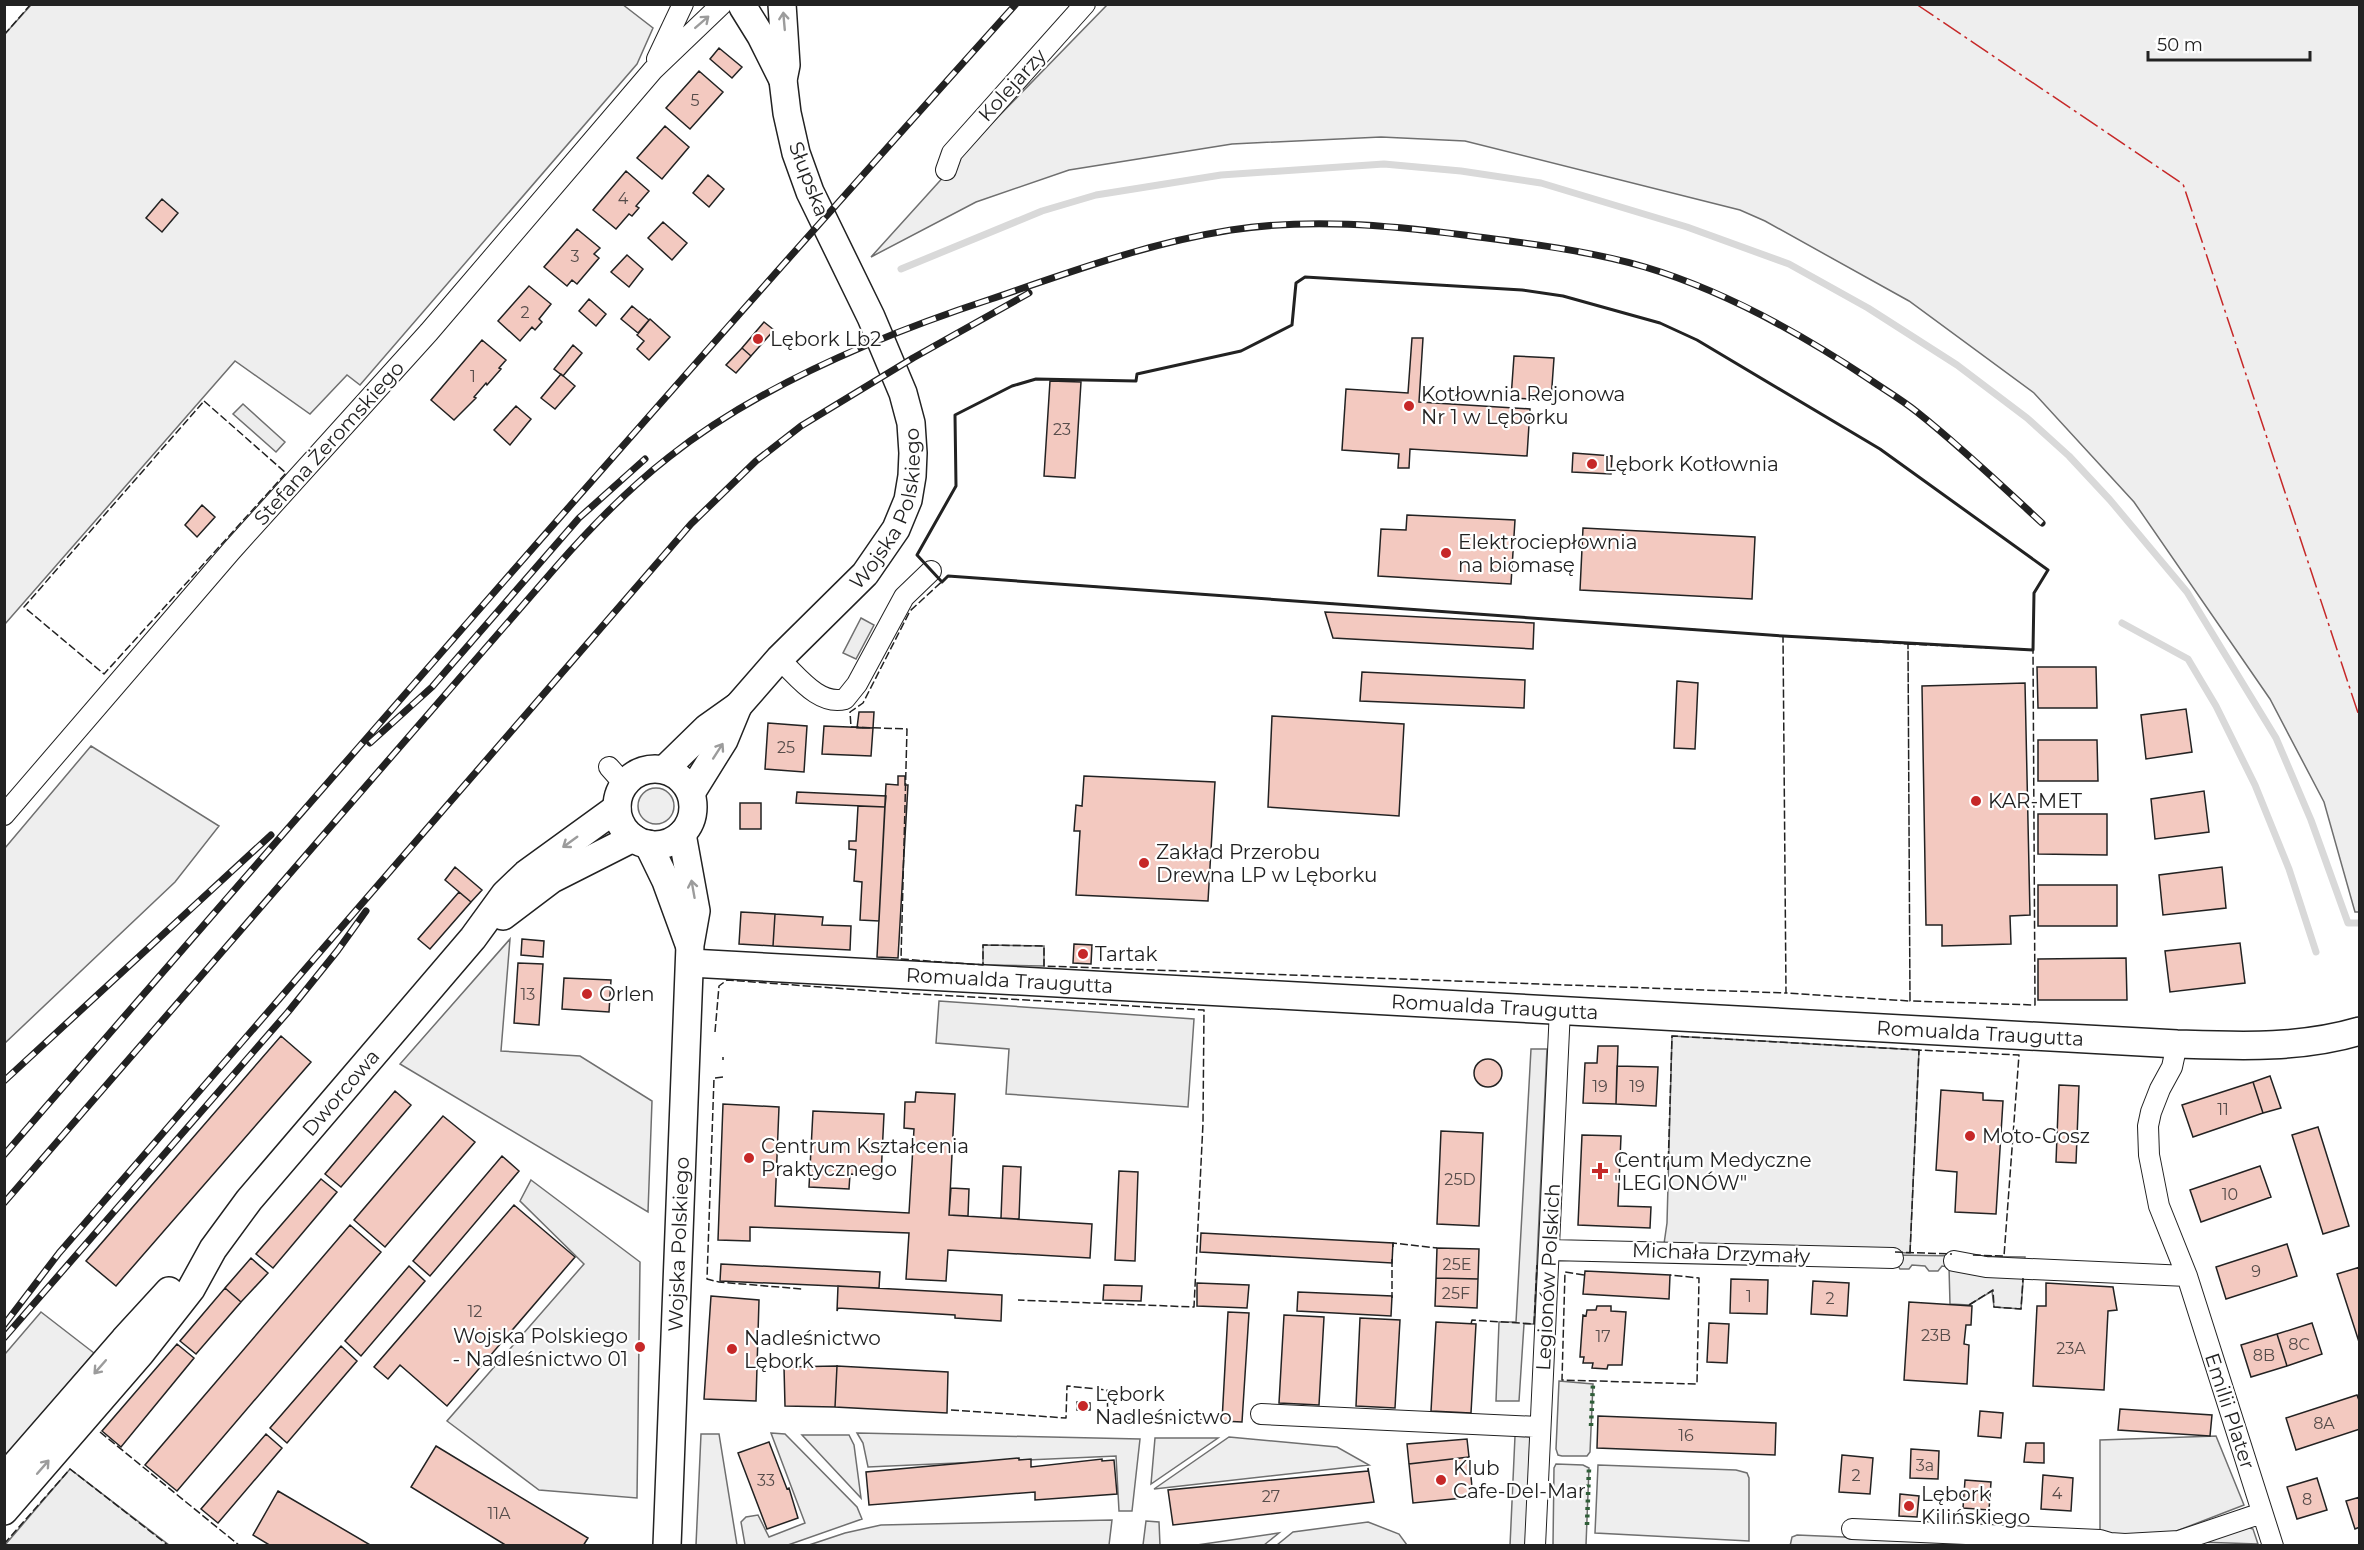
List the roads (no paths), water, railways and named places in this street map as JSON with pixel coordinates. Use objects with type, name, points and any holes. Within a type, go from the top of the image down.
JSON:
[{"type":"street","name":"Stefana Żeromskiego","points":[[652,70],[683,4]]},
{"type":"street","name":"Słupska","points":[[782,4],[786,65],[783,80],[787,113],[802,172],[849,273]]},
{"type":"street","name":"Kolejarzy","points":[[946,170],[952,153],[1085,4]]},
{"type":"street","name":"Stefana Żeromskiego","points":[[4,815],[232,550],[429,332],[652,70],[739,5]]},
{"type":"street","name":"Słupska","points":[[739,5],[761,36],[783,80]]},
{"type":"street","name":"Wojska Polskiego","points":[[664,769],[707,728],[738,706],[779,659],[874,562],[896,529],[908,500],[913,453],[908,407],[871,317],[849,273]]},
{"type":"street","points":[[779,659],[819,696],[832,701],[845,699],[857,684],[904,597],[931,571]]},
{"type":"street","name":"Wojska Polskiego","points":[[691,793],[724,740],[738,706]]},
{"type":"street","points":[[664,769],[676,774],[686,783],[694,804],[693,815],[682,834],[660,845],[640,841],[625,830],[619,820],[617,786],[642,771],[664,769]]},
{"type":"street","name":"Dworcowa","points":[[4,1511],[132,1347],[178,1281],[213,1249],[279,1165],[473,938],[505,894],[617,786]]},
{"type":"street","name":"Wojska Polskiego","points":[[667,1545],[690,954],[696,911],[682,834]]},
{"type":"street","name":"Wojska Polskiego","points":[[640,841],[666,881],[690,954]]},
{"type":"street","name":"Dworcowa","points":[[473,938],[552,879],[640,841]]},
{"type":"street","name":"Romualda Traugutta","points":[[690,954],[1560,1009],[2177,1044],[2263,1046],[2300,1044],[2360,1031]]},
{"type":"street","name":"Legionów Polskich","points":[[1535,1545],[1560,1009]]},
{"type":"street","name":"Emilii Plater","points":[[2177,1044],[2172,1067],[2151,1112],[2148,1142],[2159,1206],[2187,1276],[2273,1545]]},
{"type":"street","name":"Michała Drzymały","points":[[1550,1250],[1893,1258]]},
{"type":"street","points":[[1954,1261],[1986,1267],[2187,1276]]},
{"type":"street","name":"Dworcowa","points":[[4,1478],[132,1347]]},
{"type":"street","points":[[1261,1414],[1539,1426]]},
{"type":"street","points":[[1852,1529],[2100,1540],[2110,1544],[2125,1544],[2179,1541],[2262,1513]]},
{"type":"waterway","points":[[901,269],[1042,211],[1096,195],[1221,175],[1384,164],[1461,171],[1541,183],[1687,227],[1789,264],[1868,308],[1957,365],[2027,418],[2069,456],[2110,500],[2187,592],[2276,738],[2311,820],[2348,923],[2360,923]]},
{"type":"waterway","points":[[2122,623],[2188,659],[2216,706],[2255,785],[2289,869],[2316,952]]},
{"type":"railway","points":[[4,1155],[634,433],[1016,4]]},
{"type":"railway","points":[[4,1203],[556,567],[624,495],[704,431],[742,407],[823,364],[949,313],[1080,269],[1170,242],[1231,230],[1289,224],[1348,224],[1435,231],[1555,248],[1623,261],[1675,277],[1733,301],[1843,362],[1917,412],[1965,452],[2042,523]]},
{"type":"railway","points":[[4,1325],[59,1253],[691,524],[756,461],[801,426],[913,358],[1029,293]]},
{"type":"railway","points":[[370,743],[432,687],[579,518],[645,459]]},
{"type":"railway","points":[[4,1081],[271,835]]},
{"type":"railway","points":[[4,1338],[288,1012],[366,911]]},
{"type":"place","name":"Lębork Lb2","points":[[758,339]]},
{"type":"place","name":"Kotłownia Rejonowa Nr 1 w Lęborku","points":[[1409,406]]},
{"type":"place","name":"Lębork Kotłownia","points":[[1592,464]]},
{"type":"place","name":"Elektrociepłownia na biomasę","points":[[1446,553]]},
{"type":"place","name":"KAR-MET","points":[[1976,801]]},
{"type":"place","name":"Zakład Przerobu Drewna LP w Lęborku","points":[[1144,863]]},
{"type":"place","name":"Tartak","points":[[1083,954]]},
{"type":"place","name":"Orlen","points":[[587,994]]},
{"type":"place","name":"Moto-Gosz","points":[[1970,1136]]},
{"type":"place","name":"Centrum Kształcenia Praktycznego","points":[[749,1158]]},
{"type":"place","name":"Centrum Medyczne \"LEGIONÓW\"","points":[[1600,1171]]},
{"type":"place","name":"Wojska Polskiego - Nadleśnictwo 01","points":[[640,1347]]},
{"type":"place","name":"Nadleśnictwo Lębork","points":[[732,1349]]},
{"type":"place","name":"Lębork Nadleśnictwo","points":[[1083,1406]]},
{"type":"place","name":"Klub Cafe-Del-Mar","points":[[1441,1480]]},
{"type":"place","name":"Lębork Kilińskiego","points":[[1909,1506]]}]
